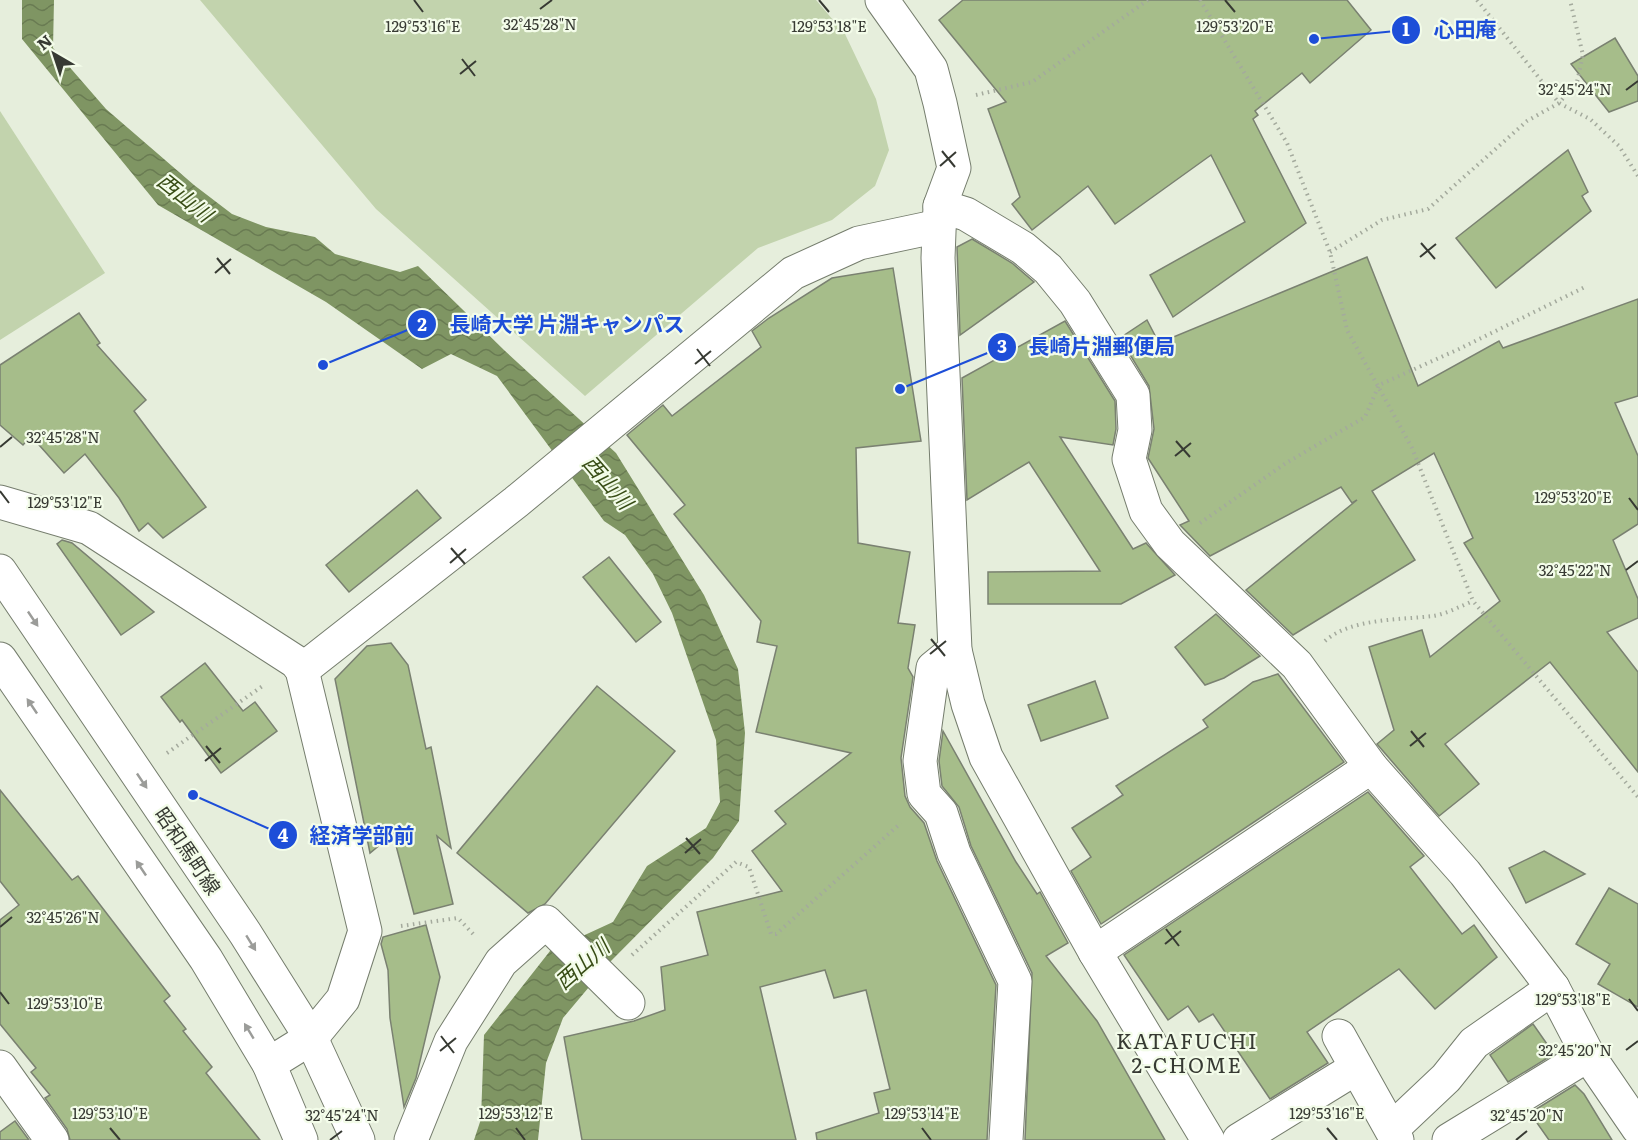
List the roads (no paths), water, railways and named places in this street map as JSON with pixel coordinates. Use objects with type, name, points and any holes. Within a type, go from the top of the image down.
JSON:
[{"type":"street","points":[[882,0],[931,69],[954,168],[939,216],[955,650],[968,704],[986,757],[1095,952],[1208,1140]]},
{"type":"street","points":[[299,666],[516,502],[618,414],[793,273],[859,243],[939,216],[966,214],[1023,248],[1048,269],[1075,302],[1133,395],[1135,430],[1129,459],[1146,511],[1170,544],[1297,664],[1371,767],[1465,873],[1553,988],[1588,1055],[1638,1128]]},
{"type":"street","points":[[0,502],[89,528],[299,666],[365,931],[343,999],[310,1038],[269,1064]]},
{"type":"street","name":"昭和馬町線","points":[[0,571],[245,933],[310,1038],[344,1104],[358,1140]]},
{"type":"street","points":[[955,650],[933,668],[920,761],[924,794],[941,813],[954,853],[1015,981],[1006,1140]]},
{"type":"street","points":[[0,659],[206,960],[269,1064],[301,1140]]},
{"type":"street","points":[[1095,952],[1371,767]]},
{"type":"street","points":[[411,1140],[451,1041],[501,962],[546,922],[628,1003]]},
{"type":"street","points":[[1339,1036],[1395,1135],[1474,1043],[1553,988]]},
{"type":"street","points":[[1449,1140],[1588,1055]]},
{"type":"street","points":[[0,1067],[52,1140]]},
{"type":"street","points":[[1239,1140],[1356,1068]]},
{"type":"water","name":"西山川","points":[[22,0],[54,0],[53,48],[106,109],[194,185],[232,214],[266,227],[315,237],[335,254],[400,272],[418,266],[504,350],[616,453],[704,595],[738,669],[745,733],[739,821],[713,858],[610,962],[563,1018],[546,1063],[538,1140],[474,1140],[481,1119],[484,1035],[550,951],[613,922],[647,866],[706,828],[720,802],[716,740],[672,613],[653,574],[625,535],[604,521],[497,376],[451,354],[422,369],[326,302],[158,205],[22,39]]},
{"type":"place","name":"心田庵","points":[[1314,39]]},
{"type":"place","name":"長崎大学 片淵キャンパス","points":[[323,365]]},
{"type":"place","name":"長崎片淵郵便局","points":[[900,389]]},
{"type":"place","name":"経済学部前","points":[[193,795]]},
{"type":"district","name":"KATAFUCHI 2-CHOME","points":[[1187,1051]]}]
